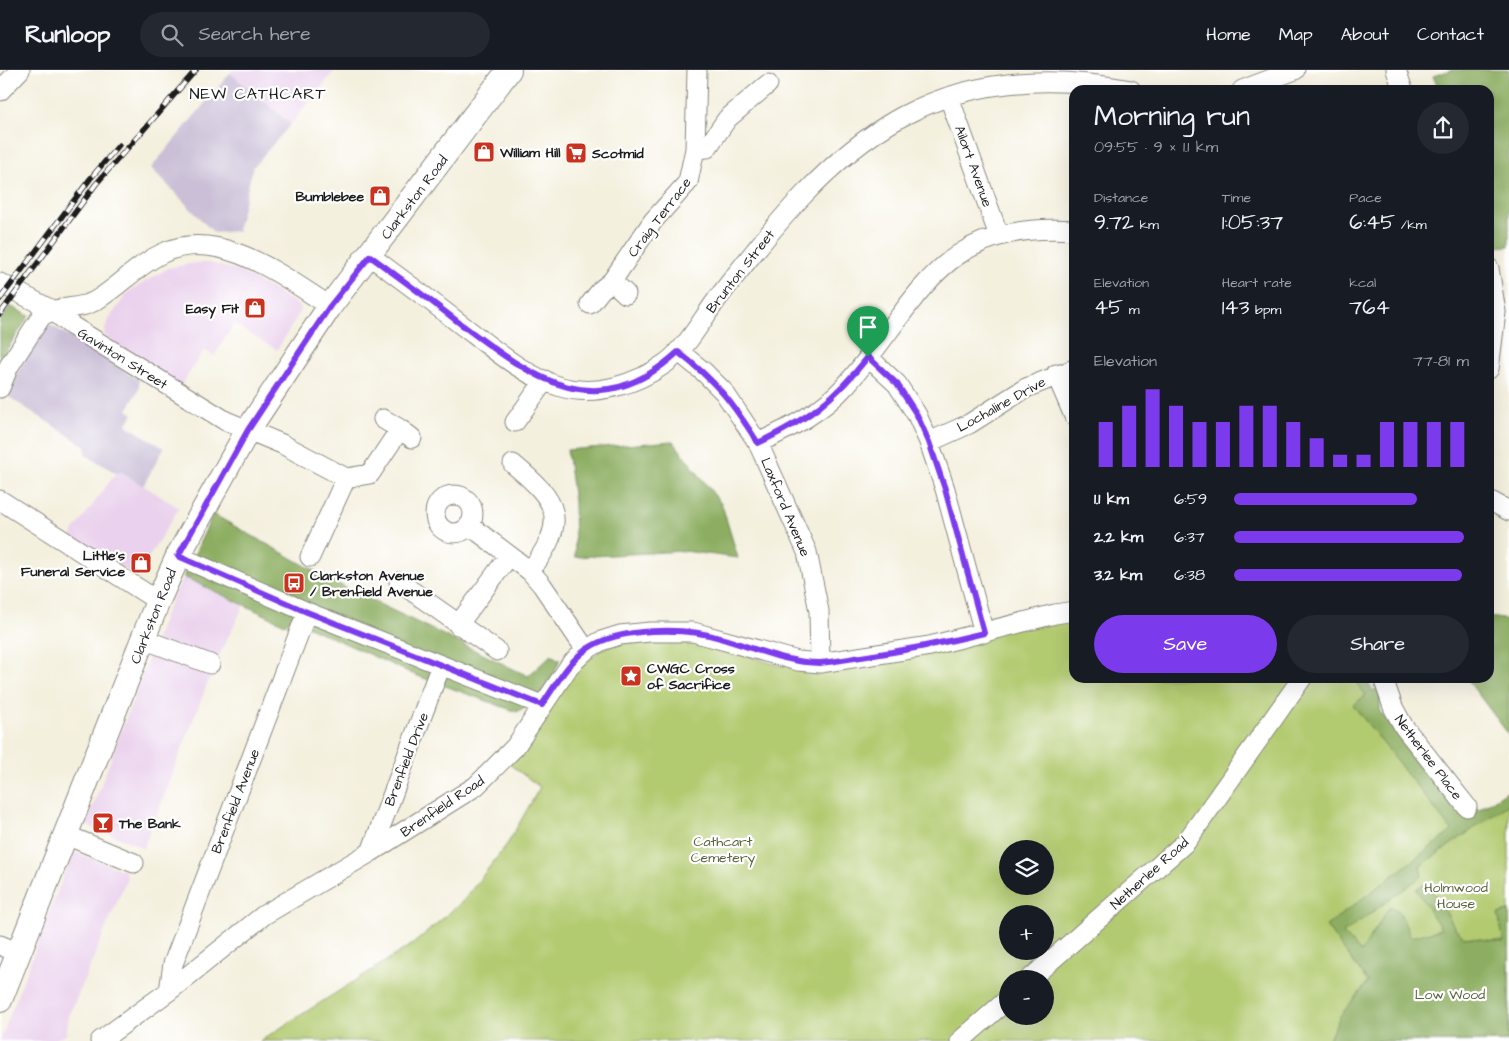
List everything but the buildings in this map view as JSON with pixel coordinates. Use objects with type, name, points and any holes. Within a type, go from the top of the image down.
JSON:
[{"type":"main road","name":"Clarkston Road","points":[[0,1000],[9,949],[66,835],[158,601],[178,556],[248,430],[330,306],[370,256],[509,70]]},
{"type":"street","points":[[0,90],[20,70]]},
{"type":"street","name":"Craig Terrace","points":[[590,304],[612,281],[653,220],[688,182],[695,149],[697,70]]},
{"type":"street","points":[[1279,84],[1296,70]]},
{"type":"street","points":[[1396,70],[1401,85]]},
{"type":"street","name":"Brunton Street","points":[[370,256],[523,369],[564,388],[608,388],[638,379],[667,362],[678,352],[759,246],[827,172],[883,128],[918,109],[949,97],[987,86],[1021,82],[1085,82],[1102,85]]},
{"type":"street","points":[[695,149],[706,148],[727,119],[768,84]]},
{"type":"street","name":"Ailort Avenue","points":[[949,97],[999,236]]},
{"type":"street","points":[[758,443],[790,428],[829,401],[846,385],[918,291],[939,268],[964,251],[999,236],[1032,229],[1069,230]]},
{"type":"street","points":[[0,388],[9,366],[41,317],[52,310],[73,309],[94,302],[138,267],[165,252],[184,247],[207,246],[250,257],[330,306]]},
{"type":"street","points":[[612,281],[626,294]]},
{"type":"street","name":"Gavinton Street","points":[[0,283],[52,310],[72,326],[226,421],[282,444],[346,478]]},
{"type":"street","points":[[1494,299],[1496,312],[1494,322]]},
{"type":"street","name":"Laxford Avenue","points":[[678,352],[704,372],[724,392],[758,443],[807,552],[819,611],[820,663]]},
{"type":"street","points":[[868,357],[901,389],[917,415],[929,442],[945,489],[984,633]]},
{"type":"street","points":[[1065,372],[1069,392]]},
{"type":"street","name":"Lochaline Drive","points":[[929,442],[969,424],[1014,394],[1065,372]]},
{"type":"street","points":[[515,422],[545,380]]},
{"type":"street","points":[[310,557],[346,478],[370,474],[406,434],[382,419]]},
{"type":"street","points":[[513,464],[546,494],[554,515],[548,546],[530,571]]},
{"type":"street","points":[[0,500],[158,601]]},
{"type":"street","points":[[1494,503],[1509,511]]},
{"type":"street","points":[[469,525],[530,571],[542,584],[586,650]]},
{"type":"street","points":[[178,556],[307,612],[542,705]]},
{"type":"street","points":[[458,624],[509,556]]},
{"type":"street","points":[[399,582],[497,651]]},
{"type":"street","name":"Brenfield Avenue","points":[[169,992],[173,964],[307,612]]},
{"type":"street","name":"Brenfield Road","points":[[100,1041],[169,992],[264,915],[372,852],[476,786],[515,747],[570,664],[586,650],[601,641],[620,635],[693,632],[719,637],[798,661],[820,663],[930,646],[1069,612]]},
{"type":"street","points":[[143,639],[210,664]]},
{"type":"street","name":"Brenfield Drive","points":[[372,852],[441,665]]},
{"type":"street","name":"Netherlee Road","points":[[1040,970],[1186,842],[1236,768],[1298,683]]},
{"type":"street","name":"Netherlee Place","points":[[1385,683],[1393,707],[1404,727],[1467,807]]},
{"type":"street","points":[[66,835],[134,863]]},
{"type":"street","points":[[960,1041],[999,1007]]},
{"type":"shaded area","points":[[233,70],[335,70],[291,124],[230,73]]},
{"type":"shaded area","points":[[230,73],[291,124],[253,167],[237,231],[214,233],[151,168]]},
{"type":"shaded area","points":[[195,263],[210,263],[240,271],[299,305],[301,310],[277,350],[234,324],[214,356],[204,350],[180,387],[118,347],[104,334],[107,322],[128,292],[168,268]]},
{"type":"shaded area","points":[[48,323],[139,380],[139,389],[127,410],[133,414],[126,425],[164,448],[143,486],[122,472],[116,473],[86,455],[85,446],[4,394]]},
{"type":"shaded area","points":[[122,472],[179,508],[137,576],[71,539],[73,532],[116,473]]},
{"type":"shaded area","points":[[184,576],[244,605],[215,664],[143,849],[133,843],[86,825],[165,614]]},
{"type":"shaded area","points":[[73,851],[125,871],[127,878],[69,1016],[66,1035],[50,1041],[0,1041]]},
{"type":"green space","points":[[1452,70],[1509,70],[1509,246],[1494,247],[1494,85],[1437,85],[1433,76]]},
{"type":"green space","points":[[10,306],[29,316],[0,360],[0,321]]},
{"type":"green space","points":[[673,441],[722,505],[738,558],[684,551],[575,557],[574,502],[567,450]]},
{"type":"green space","points":[[213,514],[340,585],[528,676],[551,655],[560,660],[545,694],[517,712],[415,675],[291,619],[285,624],[184,577]]},
{"type":"green space","points":[[1494,618],[1509,620],[1509,735],[1470,683],[1494,683]]},
{"type":"green space","name":"Cathcart Cemetery","points":[[1069,619],[1069,683],[1367,683],[1373,691],[1380,686],[1380,712],[1460,814],[1475,806],[1478,810],[1509,790],[1509,1041],[260,1041],[413,944],[463,901],[508,843],[540,787],[509,764],[573,674],[603,648],[631,641],[702,642],[781,666]]},
{"type":"green space","name":"Low Wood","points":[[1356,683],[1367,683],[1373,691],[1380,686],[1380,712],[1460,814],[1475,806],[1478,810],[1509,790],[1509,804],[1420,866],[1422,876],[1343,933],[1361,952],[1390,906],[1399,911],[1411,937],[1441,929],[1416,889],[1423,885],[1437,896],[1456,930],[1464,937],[1504,942],[1498,914],[1509,911],[1509,1041],[1328,1041],[1340,1016],[1368,982],[1326,926],[1452,831],[1353,705],[1366,695]]},
{"type":"railway","points":[[0,314],[96,184],[196,70]]},
{"type":"railway","points":[[0,299],[90,179],[119,145]]},
{"type":"place","name":"William Hill","points":[[484,152]]},
{"type":"place","name":"Scotmid","points":[[576,153]]},
{"type":"place","name":"Bumblebee","points":[[380,196]]},
{"type":"place","name":"Easy Fit","points":[[255,308]]},
{"type":"place","name":"Little's Funeral Service","points":[[141,563]]},
{"type":"place","name":"Clarkston Avenue / Brenfield Avenue","points":[[294,583]]},
{"type":"place","name":"CWGC Cross of Sacrifice","points":[[631,676]]},
{"type":"place","name":"The Bank","points":[[103,823]]},
{"type":"district","name":"NEW CATHCART","points":[[258,93]]},
{"type":"route","points":[[370,256],[523,369],[561,387],[595,390],[623,385],[653,371],[678,352],[704,372],[724,392],[758,443],[809,417],[846,385],[868,357],[897,384],[917,415],[929,442],[945,489],[984,633],[930,646],[820,663],[798,661],[719,637],[693,632],[650,632],[620,635],[601,641],[586,650],[570,664],[542,705],[307,612],[178,556],[248,430],[330,306],[370,256]]},
{"type":"park label","name":"Holmwood House","points":[[1456,896]]}]
